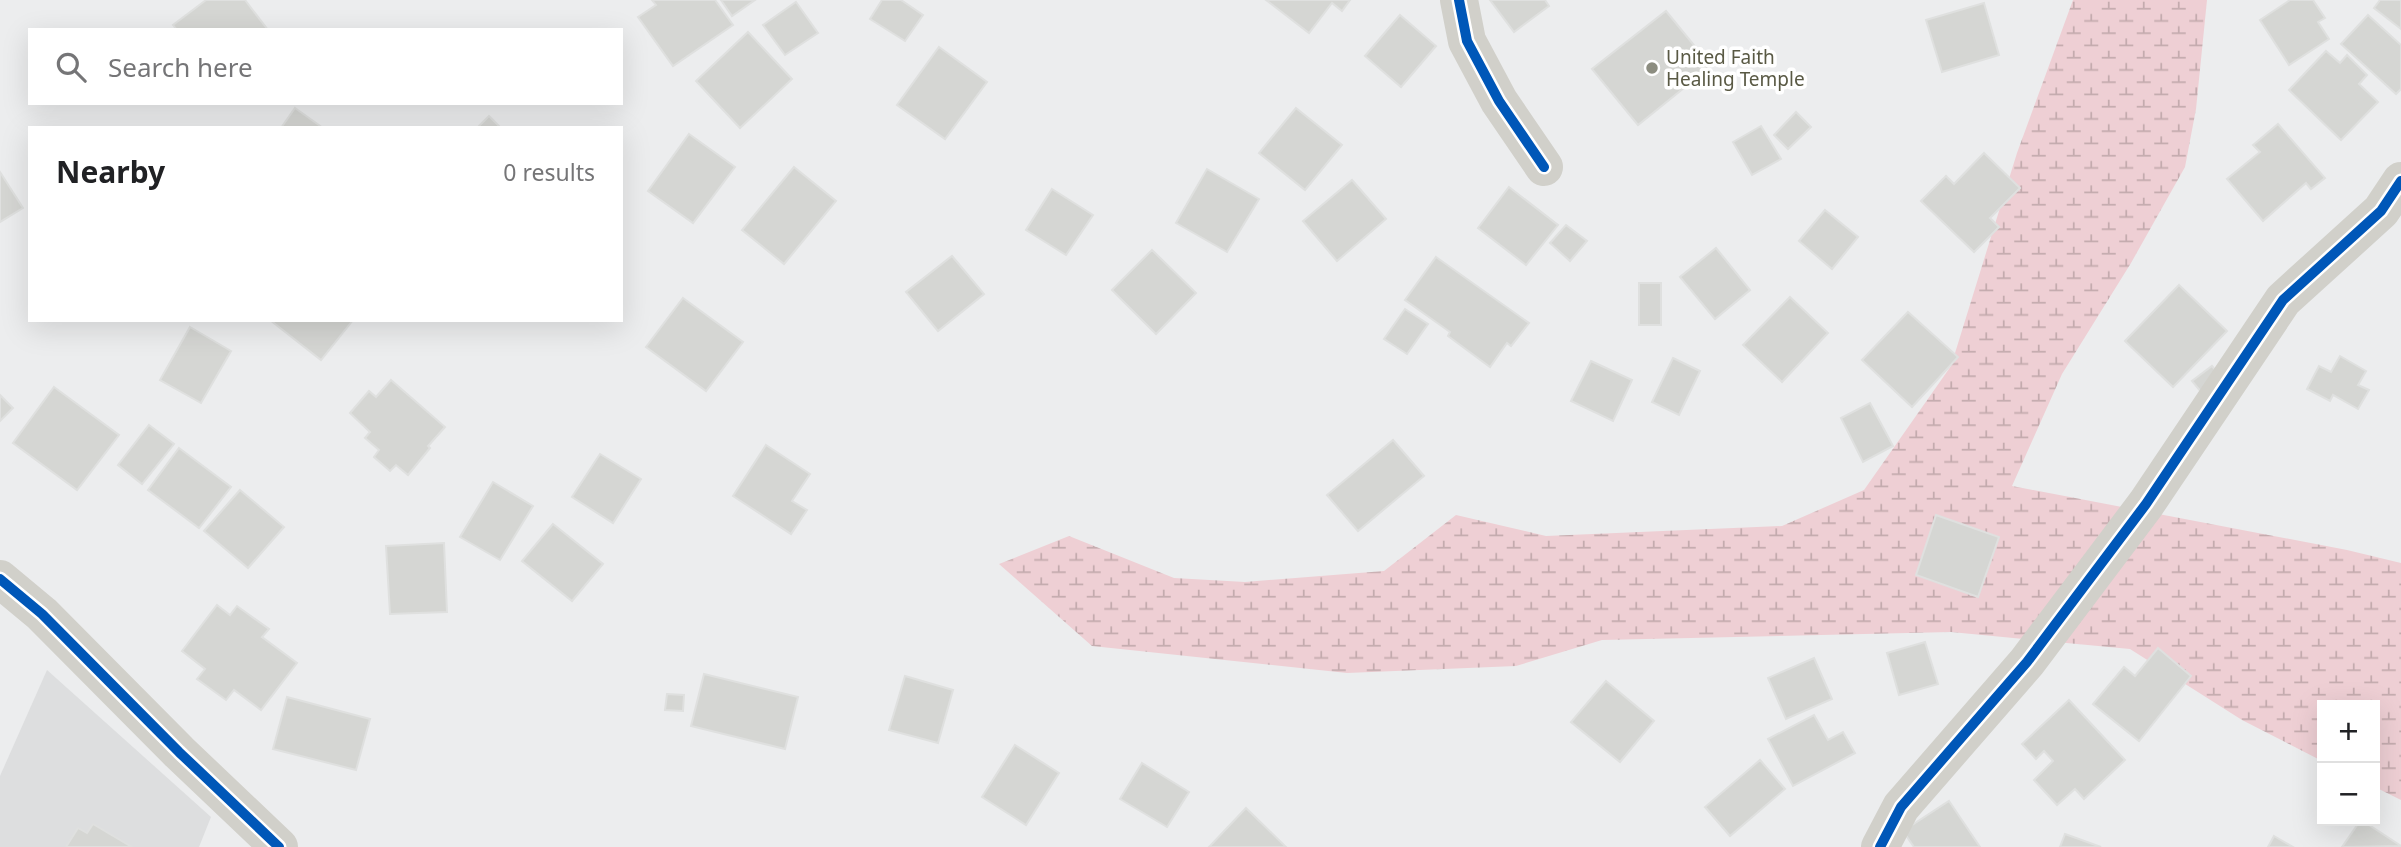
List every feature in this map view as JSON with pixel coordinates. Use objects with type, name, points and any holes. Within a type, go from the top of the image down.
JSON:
[{"type":"street","points":[[1459,0],[1467,41],[1499,101],[1544,167]]},
{"type":"street","points":[[1880,847],[1901,807],[2027,662],[2146,504],[2283,300],[2381,211],[2401,181]]},
{"type":"street","points":[[0,579],[42,614],[179,752],[279,847]]},
{"type":"shaded area","points":[[47,670],[211,817],[199,847],[0,847],[0,776]]},
{"type":"green space","points":[[2073,0],[2207,0],[2196,109],[2185,167],[2131,263],[2062,374],[2012,486],[2347,550],[2401,563],[2401,800],[2380,790],[2380,700],[2317,700],[2317,758],[2242,720],[2130,649],[1951,632],[1602,640],[1516,666],[1347,673],[1092,646],[999,564],[1069,536],[1174,578],[1245,582],[1384,571],[1456,515],[1546,536],[1782,526],[1864,490],[1951,366],[2017,153]]},
{"type":"building","points":[[206,0],[245,0],[266,28],[175,28],[173,25]]},
{"type":"building","points":[[652,0],[715,0],[733,25],[673,66],[638,17],[656,5]]},
{"type":"building","points":[[721,0],[755,0],[732,16]]},
{"type":"building","points":[[882,0],[901,0],[923,15],[905,41],[870,19]]},
{"type":"building","points":[[1266,0],[1350,0],[1342,11],[1332,3],[1309,33]]},
{"type":"building","points":[[1490,0],[1545,0],[1549,6],[1514,32]]},
{"type":"building","points":[[2290,0],[2313,0],[2325,18],[2318,22],[2329,39],[2289,65],[2260,20]]},
{"type":"building","points":[[2380,0],[2401,0],[2401,29],[2374,8]]},
{"type":"building","points":[[796,2],[818,33],[785,55],[763,25]]},
{"type":"building","points":[[1984,3],[1999,55],[1942,72],[1926,20]]},
{"type":"building","name":"United Faith Healing Temple","points":[[1666,11],[1711,66],[1638,125],[1592,69]]},
{"type":"building","points":[[1400,15],[1436,46],[1401,87],[1365,56]]},
{"type":"building","points":[[2368,15],[2401,45],[2401,89],[2396,94],[2341,44]]},
{"type":"building","points":[[748,32],[792,79],[740,128],[696,81]]},
{"type":"building","points":[[939,47],[987,82],[945,139],[897,105]]},
{"type":"building","points":[[2326,51],[2340,63],[2347,55],[2367,75],[2359,84],[2378,102],[2341,140],[2289,90]]},
{"type":"building","points":[[295,108],[320,126],[282,126]]},
{"type":"building","points":[[1296,108],[1342,145],[1305,190],[1259,153]]},
{"type":"building","points":[[1796,112],[1811,127],[1788,149],[1774,135]]},
{"type":"building","points":[[489,116],[499,126],[479,126]]},
{"type":"building","points":[[2278,124],[2325,178],[2311,189],[2306,183],[2263,221],[2227,179],[2260,152],[2253,145]]},
{"type":"building","points":[[1761,126],[1781,159],[1752,175],[1733,142]]},
{"type":"building","points":[[689,134],[735,167],[693,223],[648,191]]},
{"type":"building","points":[[1984,153],[2020,188],[1990,218],[1999,227],[1974,252],[1921,201],[1946,176],[1954,184]]},
{"type":"building","points":[[794,167],[836,201],[784,264],[742,230]]},
{"type":"building","points":[[1207,169],[1259,199],[1227,252],[1176,223]]},
{"type":"building","points":[[0,172],[23,208],[0,222]]},
{"type":"building","points":[[1352,180],[1386,219],[1337,261],[1303,221]]},
{"type":"building","points":[[1509,187],[1558,225],[1526,265],[1478,228]]},
{"type":"building","points":[[1052,189],[1093,215],[1066,255],[1026,230]]},
{"type":"building","points":[[1825,210],[1858,237],[1832,269],[1799,241]]},
{"type":"building","points":[[1566,225],[1587,241],[1570,261],[1550,243]]},
{"type":"building","points":[[1716,248],[1750,290],[1715,319],[1680,277]]},
{"type":"building","points":[[1152,250],[1196,293],[1156,334],[1112,290]]},
{"type":"building","points":[[952,256],[984,294],[938,331],[906,292]]},
{"type":"building","points":[[1436,257],[1529,323],[1511,346],[1507,343],[1490,367],[1448,336],[1450,332],[1405,300]]},
{"type":"building","points":[[1639,283],[1661,283],[1661,325],[1639,325]]},
{"type":"building","points":[[2179,285],[2227,331],[2173,387],[2125,341]]},
{"type":"building","points":[[1790,297],[1828,333],[1782,382],[1743,345]]},
{"type":"building","points":[[683,298],[743,342],[706,391],[646,347]]},
{"type":"building","points":[[1405,309],[1428,324],[1407,354],[1384,339]]},
{"type":"building","points":[[1908,312],[1958,357],[1912,407],[1862,360]]},
{"type":"building","points":[[273,322],[351,322],[321,360]]},
{"type":"building","points":[[190,327],[231,351],[201,403],[160,380]]},
{"type":"building","points":[[2340,356],[2366,371],[2358,385],[2369,390],[2358,409],[2333,395],[2330,401],[2307,389],[2319,366],[2331,372]]},
{"type":"building","points":[[1673,358],[1700,371],[1679,415],[1652,402]]},
{"type":"building","points":[[1591,361],[1632,380],[1613,421],[1571,401]]},
{"type":"building","points":[[2212,366],[2221,377],[2202,393],[2192,381]]},
{"type":"building","points":[[391,380],[445,427],[408,475],[396,465],[390,471],[374,457],[379,450],[365,438],[370,432],[350,413],[369,391],[376,397]]},
{"type":"building","points":[[54,387],[119,435],[77,490],[13,443]]},
{"type":"building","points":[[0,395],[13,408],[0,421]]},
{"type":"building","points":[[1870,403],[1893,446],[1863,462],[1841,418]]},
{"type":"building","points":[[149,425],[174,444],[142,484],[118,465]]},
{"type":"building","points":[[1393,440],[1424,476],[1358,531],[1327,495]]},
{"type":"building","points":[[766,445],[810,474],[792,501],[807,510],[791,534],[733,496]]},
{"type":"building","points":[[179,448],[231,487],[199,528],[148,490]]},
{"type":"building","points":[[600,454],[641,479],[613,523],[572,497]]},
{"type":"building","points":[[493,482],[533,506],[500,560],[460,537]]},
{"type":"building","points":[[240,490],[284,527],[248,568],[204,531]]},
{"type":"building","points":[[1936,515],[1999,537],[1978,597],[1916,575]]},
{"type":"building","points":[[553,524],[603,564],[572,601],[522,561]]},
{"type":"building","points":[[444,543],[447,612],[390,614],[386,546]]},
{"type":"building","points":[[217,605],[230,615],[237,606],[269,629],[262,637],[297,663],[261,710],[234,690],[226,700],[197,679],[205,669],[182,651]]},
{"type":"building","points":[[1925,642],[1938,684],[1899,695],[1887,653]]},
{"type":"building","points":[[2158,648],[2191,676],[2139,741],[2093,704],[2124,667],[2135,676]]},
{"type":"building","points":[[1814,658],[1832,699],[1786,719],[1768,678]]},
{"type":"building","points":[[704,674],[798,697],[785,749],[691,726]]},
{"type":"building","points":[[905,676],[953,690],[938,743],[889,730]]},
{"type":"building","points":[[1606,681],[1654,721],[1620,762],[1571,722]]},
{"type":"building","points":[[667,694],[684,695],[683,711],[665,710]]},
{"type":"building","points":[[287,697],[370,719],[356,770],[273,749]]},
{"type":"building","points":[[2069,700],[2125,760],[2084,799],[2075,789],[2057,805],[2034,780],[2053,761],[2044,751],[2036,759],[2022,744]]},
{"type":"building","points":[[1814,715],[1828,740],[1843,732],[1855,753],[1793,786],[1768,739]]},
{"type":"building","points":[[1015,745],[1059,773],[1026,825],[982,797]]},
{"type":"building","points":[[1760,760],[1785,789],[1730,836],[1705,807]]},
{"type":"building","points":[[1142,763],[1189,792],[1167,827],[1120,799]]},
{"type":"building","points":[[1949,801],[1980,847],[1914,847],[1903,831]]},
{"type":"building","points":[[1246,808],[1286,847],[1209,847]]},
{"type":"building","points":[[93,824],[132,847],[66,847],[78,828],[87,833]]},
{"type":"building","points":[[2357,826],[2371,826],[2401,846],[2342,847]]},
{"type":"building","points":[[2065,834],[2101,847],[2060,847]]},
{"type":"building","points":[[2274,836],[2293,847],[2268,847]]},
{"type":"cycle path","points":[[1459,0],[1467,41],[1499,101],[1544,167]]},
{"type":"cycle path","points":[[1880,847],[1901,807],[2027,662],[2146,504],[2283,300],[2381,211],[2401,181]]},
{"type":"cycle path","points":[[0,579],[42,614],[179,752],[279,847]]},
{"type":"place","name":"United Faith Healing Temple","points":[[1652,68]]}]
